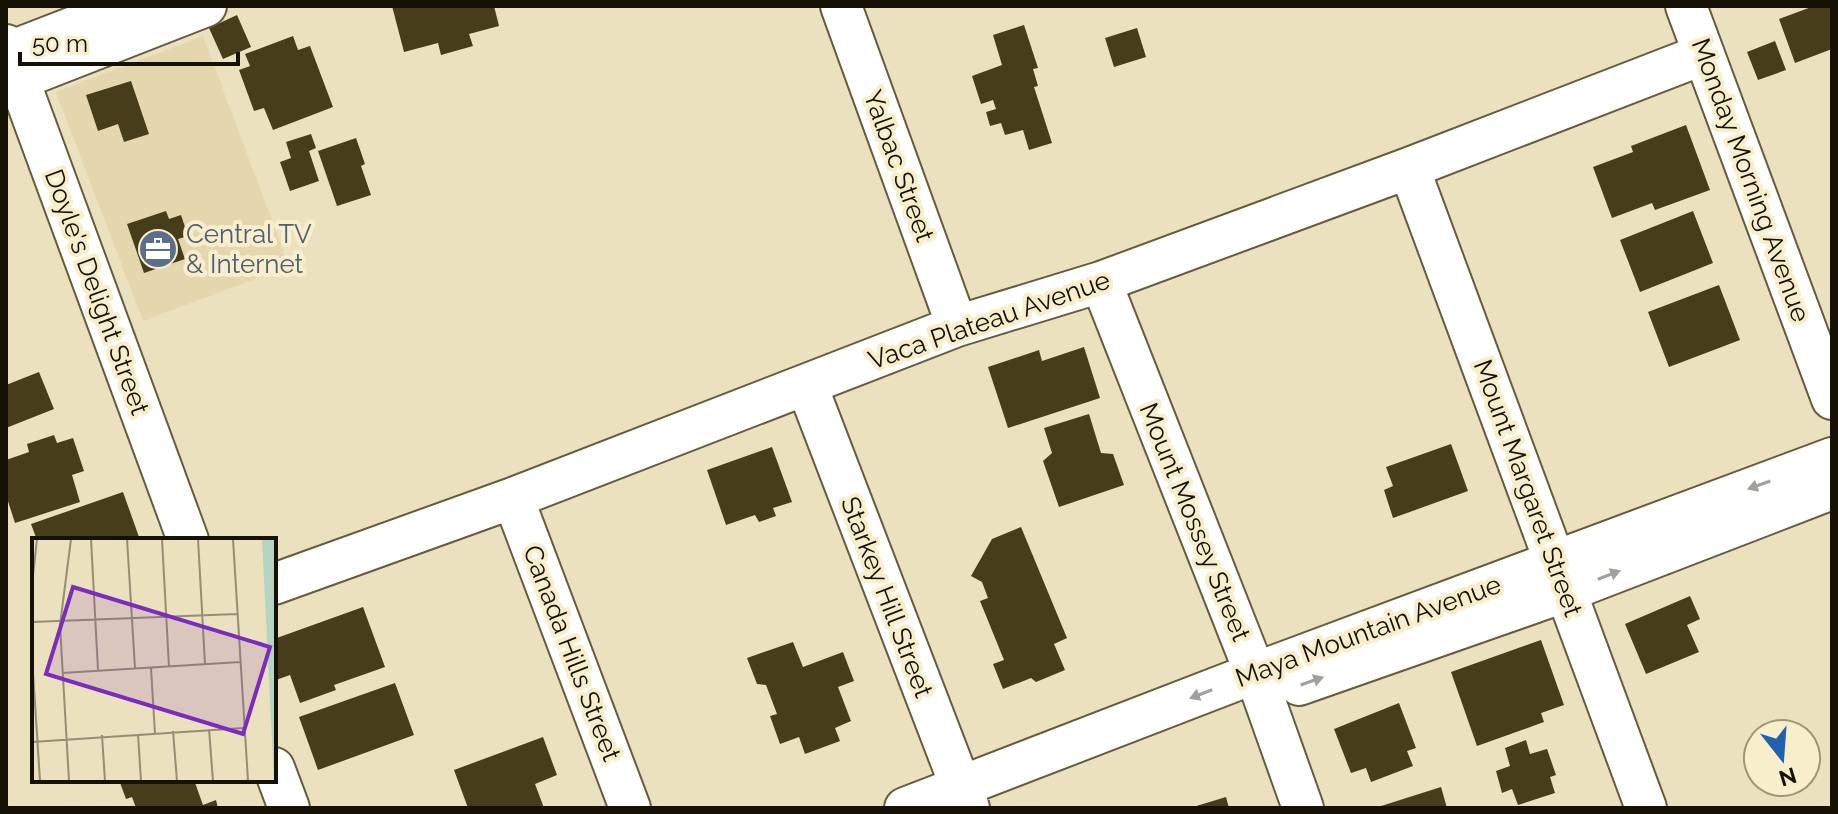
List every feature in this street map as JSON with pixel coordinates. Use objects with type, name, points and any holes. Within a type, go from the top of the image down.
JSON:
[{"type":"street","points":[[11,58],[128,6]]},
{"type":"street","points":[[11,58],[206,6]]},
{"type":"street","name":"Yalbac Street","points":[[841,6],[957,326]]},
{"type":"street","name":"Monday Morning Avenue","points":[[1686,6],[1832,399]]},
{"type":"street","name":"Vaca Plateau Avenue","points":[[276,583],[513,498],[957,326],[1101,282],[1704,54]]},
{"type":"street","name":"Doyle's Delight Street","points":[[11,58],[187,538]]},
{"type":"street","name":"Mount Margaret Street","points":[[1409,168],[1646,808]]},
{"type":"street","name":"Mount Mossey Street","points":[[1101,282],[1259,685],[1303,808]]},
{"type":"street","name":"Starkey Hill Street","points":[[807,386],[969,801]]},
{"type":"street","name":"Maya Mountain Avenue","points":[[1561,576],[1832,458]]},
{"type":"street","name":"Maya Mountain Avenue","points":[[905,808],[969,801],[1259,685],[1561,576],[1832,489]]},
{"type":"street","name":"Canada Hills Street","points":[[513,498],[630,808]]},
{"type":"street","points":[[276,773],[289,808]]},
{"type":"shaded area","points":[[203,36],[289,266],[143,321],[56,92]]},
{"type":"building","points":[[392,6],[494,6],[499,26],[469,34],[473,46],[441,55],[438,43],[404,52]]},
{"type":"building","points":[[1814,6],[1832,6],[1832,49],[1795,63],[1779,19]]},
{"type":"building","points":[[237,15],[251,47],[223,59],[209,28]]},
{"type":"building","points":[[1024,25],[1038,68],[1033,69],[1038,86],[1034,87],[1052,143],[1029,150],[1023,130],[1005,135],[1001,123],[990,126],[986,112],[996,109],[993,100],[981,104],[972,76],[1002,65],[993,35]]},
{"type":"building","points":[[1137,28],[1146,57],[1114,67],[1105,38]]},
{"type":"building","points":[[293,36],[298,50],[310,46],[333,107],[273,130],[264,108],[254,111],[239,70],[250,66],[245,54]]},
{"type":"building","points":[[1775,41],[1786,70],[1758,80],[1747,52]]},
{"type":"building","points":[[131,81],[149,134],[124,142],[118,124],[98,131],[86,95]]},
{"type":"building","points":[[1686,125],[1710,190],[1655,210],[1652,203],[1612,218],[1593,167],[1633,152],[1631,146]]},
{"type":"building","points":[[311,134],[316,148],[309,151],[319,181],[290,191],[280,162],[291,158],[286,142]]},
{"type":"building","points":[[356,138],[371,195],[337,206],[318,151]]},
{"type":"building","name":"Central TV & Internet","points":[[166,211],[169,219],[181,215],[188,236],[178,239],[185,259],[144,273],[127,224]]},
{"type":"building","points":[[1693,211],[1713,263],[1640,292],[1620,240]]},
{"type":"building","points":[[1719,285],[1740,340],[1669,367],[1648,312]]},
{"type":"building","points":[[1084,347],[1100,398],[1008,428],[988,367],[1039,350],[1042,361]]},
{"type":"building","points":[[39,372],[54,409],[6,428],[6,385]]},
{"type":"building","points":[[1089,414],[1101,453],[1113,454],[1124,485],[1059,507],[1043,461],[1052,453],[1044,428]]},
{"type":"building","points":[[54,435],[57,443],[73,438],[84,471],[72,475],[80,502],[15,523],[6,495],[6,460],[29,452],[27,444]]},
{"type":"building","points":[[1451,444],[1468,491],[1393,518],[1384,490],[1393,486],[1386,467]]},
{"type":"building","points":[[772,447],[792,502],[773,508],[776,516],[759,522],[755,515],[726,525],[707,470]]},
{"type":"building","points":[[123,492],[139,537],[36,538],[31,524]]},
{"type":"building","points":[[1021,527],[1067,638],[1054,644],[1065,670],[1036,682],[1031,678],[1003,689],[993,664],[1004,660],[980,601],[988,598],[982,582],[971,576],[992,539]]},
{"type":"building","points":[[1690,596],[1700,619],[1687,625],[1699,652],[1646,674],[1625,624]]},
{"type":"building","points":[[363,607],[385,667],[334,685],[336,690],[300,703],[290,675],[276,680],[276,638]]},
{"type":"building","points":[[1541,640],[1564,705],[1541,713],[1544,722],[1477,746],[1451,672]]},
{"type":"building","points":[[793,642],[803,667],[843,652],[854,681],[838,687],[851,721],[835,728],[840,741],[805,754],[799,737],[780,744],[770,716],[777,714],[766,685],[757,684],[747,658]]},
{"type":"building","points":[[395,683],[414,735],[318,770],[299,717]]},
{"type":"building","points":[[1399,703],[1416,748],[1407,751],[1413,766],[1371,782],[1366,768],[1351,773],[1334,729]]},
{"type":"building","points":[[543,737],[557,775],[535,784],[544,808],[468,808],[454,770]]},
{"type":"building","points":[[1526,740],[1530,754],[1547,749],[1556,775],[1550,777],[1555,793],[1518,805],[1512,789],[1502,793],[1496,771],[1510,766],[1505,748]]},
{"type":"building","points":[[120,782],[195,782],[203,805],[216,800],[218,808],[136,808],[132,797],[126,799]]},
{"type":"building","points":[[1441,787],[1447,808],[1378,807]]},
{"type":"building","points":[[1226,797],[1229,808],[1193,808],[1193,807]]},
{"type":"place","name":"Central TV & Internet","points":[[158,249]]}]
